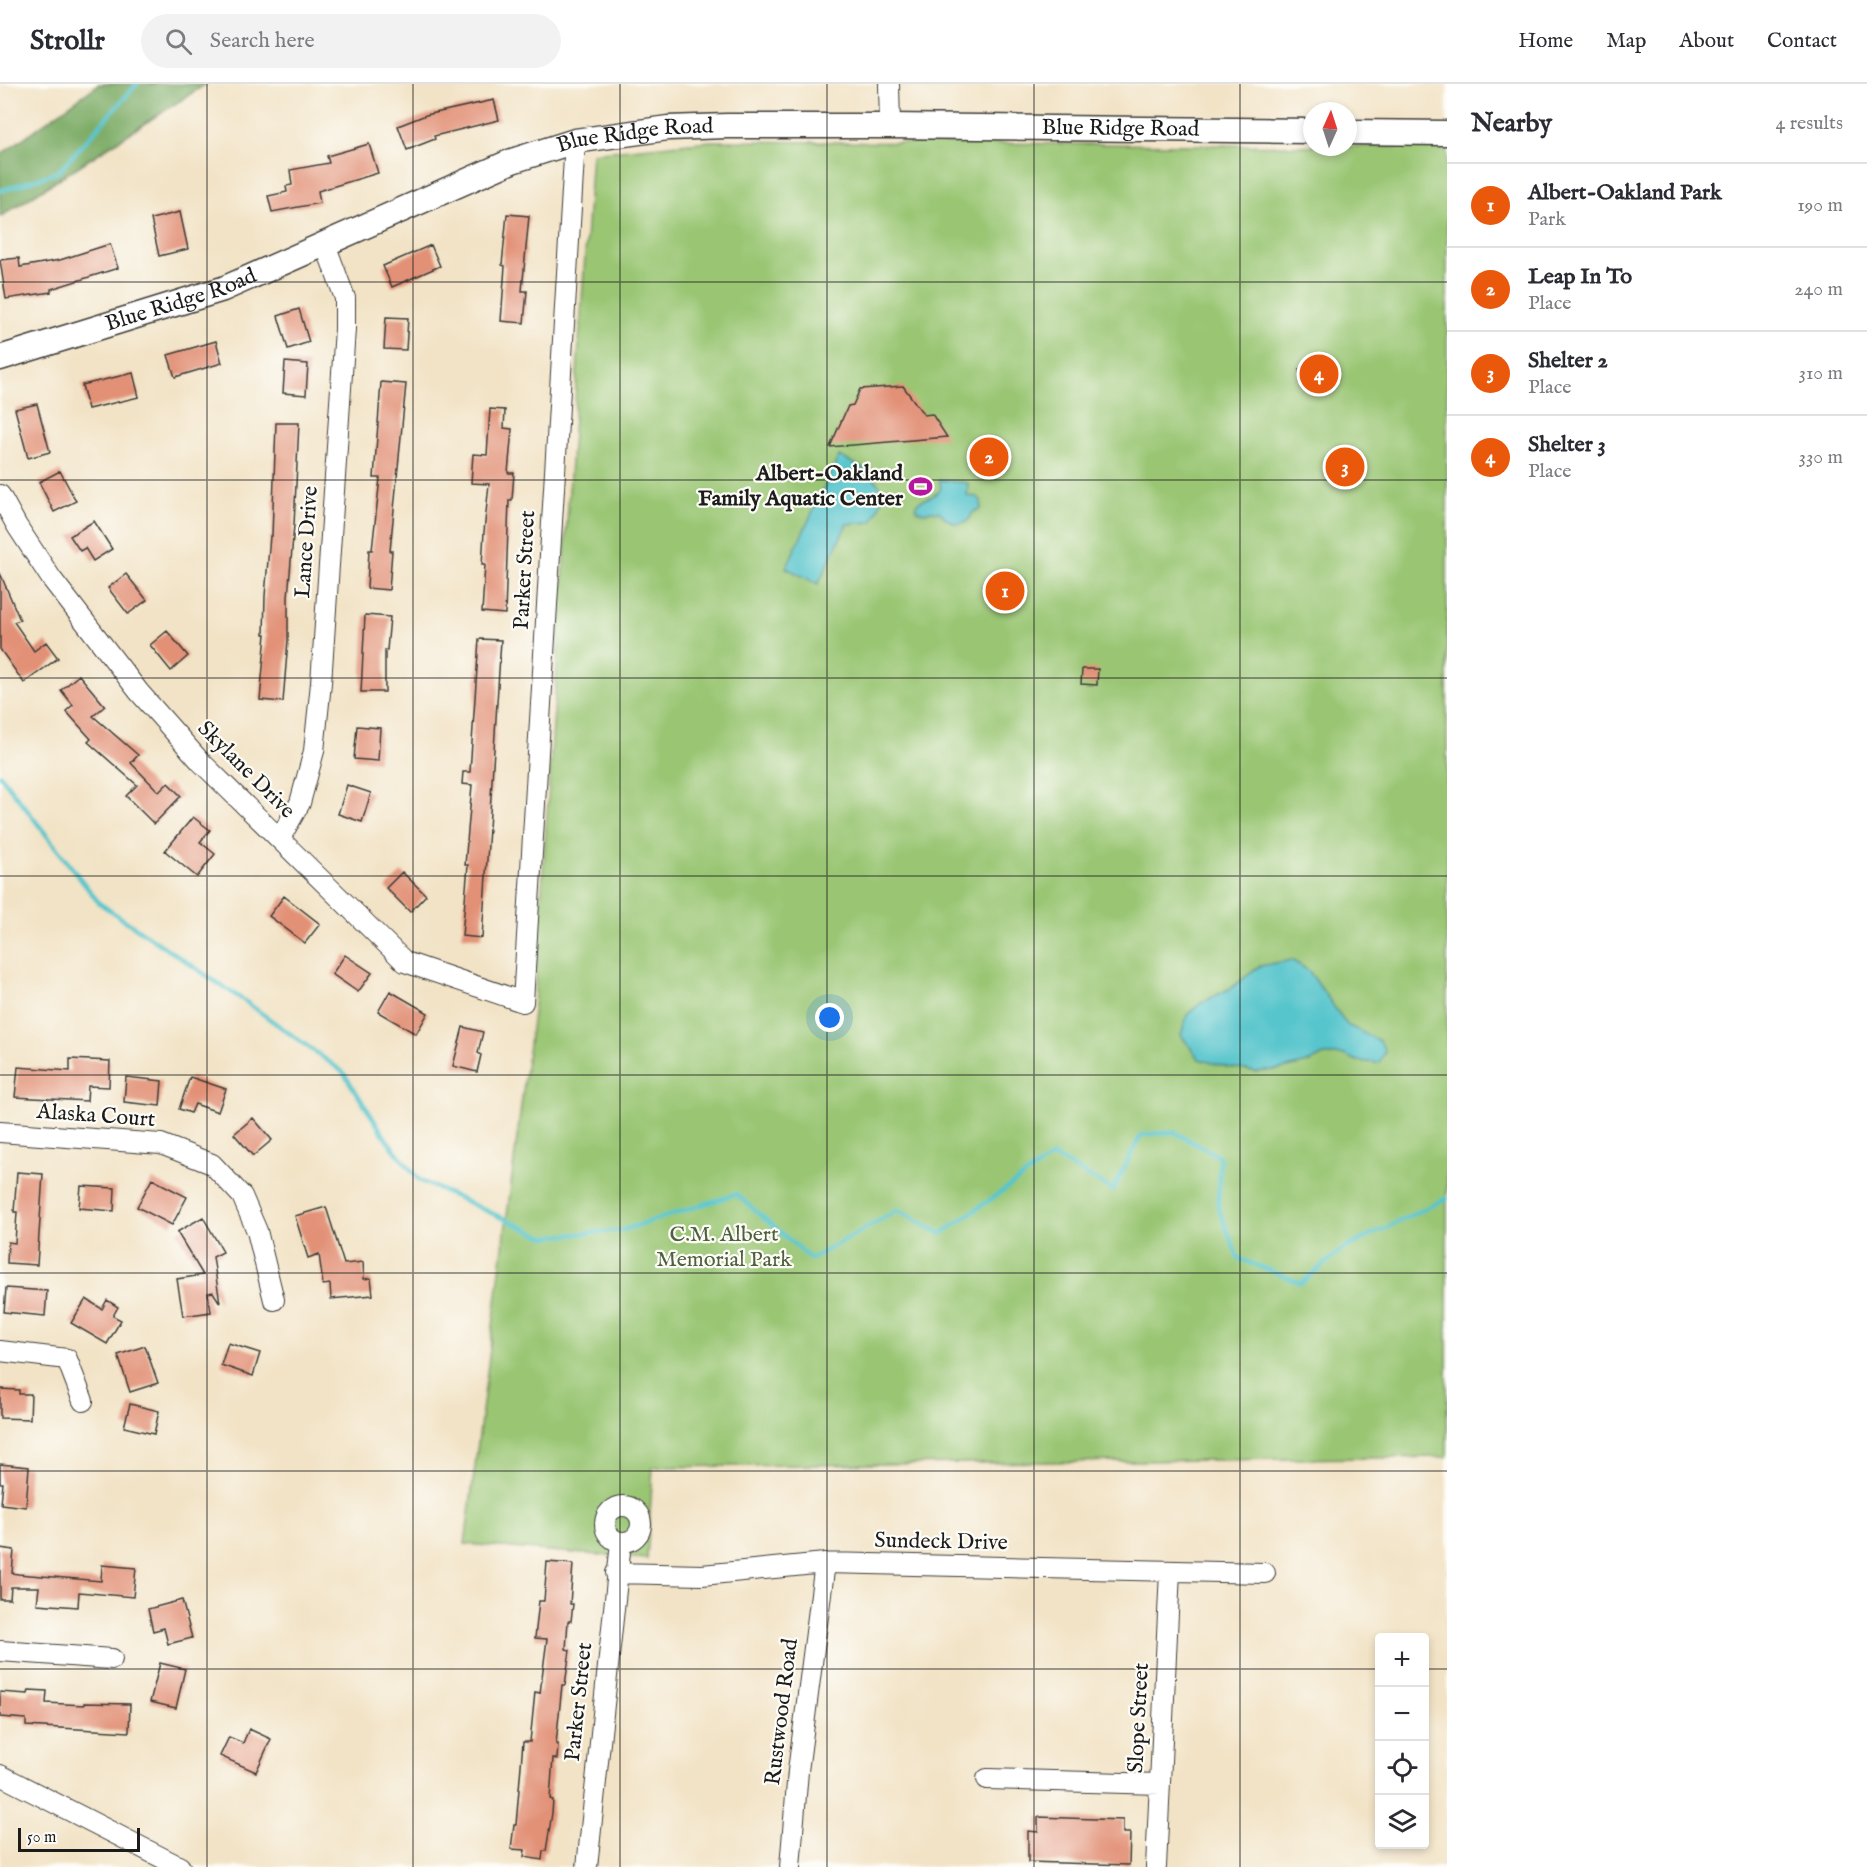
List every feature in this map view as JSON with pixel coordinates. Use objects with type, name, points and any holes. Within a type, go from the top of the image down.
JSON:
[{"type":"street","points":[[889,84],[890,126]]},
{"type":"street","name":"Blue Ridge Road","points":[[0,358],[223,289],[512,160],[575,141],[668,128],[728,126],[1303,131]]},
{"type":"street","points":[[1357,132],[1447,133]]},
{"type":"street","name":"Parker Street","points":[[523,1002],[575,141]]},
{"type":"street","name":"Lance Drive","points":[[280,838],[300,803],[314,751],[321,683],[345,329],[345,298],[325,244]]},
{"type":"street","name":"Skylane Drive","points":[[0,495],[51,578],[140,692],[200,761],[405,962],[523,1002]]},
{"type":"street","name":"Alaska Court","points":[[0,1132],[161,1144],[212,1164],[242,1196],[257,1231],[273,1300]]},
{"type":"street","points":[[0,1351],[67,1359],[83,1401]]},
{"type":"street","name":"Parker Street","points":[[587,1867],[621,1542]]},
{"type":"street","name":"Sundeck Drive","points":[[616,1573],[702,1575],[825,1563],[1265,1573]]},
{"type":"street","name":"Rustwood Road","points":[[790,1867],[798,1771],[825,1563]]},
{"type":"street","name":"Slope Street","points":[[1156,1867],[1170,1571]]},
{"type":"street","points":[[0,1651],[112,1659]]},
{"type":"street","points":[[0,1775],[180,1867]]},
{"type":"street","points":[[987,1779],[1160,1784]]},
{"type":"green space","points":[[99,84],[206,84],[0,217],[0,155]]},
{"type":"green space","name":"C.M. Albert Memorial Park","points":[[710,141],[1303,146],[1303,156],[1357,156],[1357,146],[1447,147],[1447,1457],[653,1467],[647,1559],[465,1544],[534,1005],[592,153]]},
{"type":"water","points":[[839,456],[870,472],[885,494],[872,522],[847,524],[818,584],[786,568]]},
{"type":"water","points":[[939,480],[968,483],[967,496],[981,500],[981,509],[973,512],[968,521],[957,524],[946,519],[940,512],[918,511],[917,503],[939,491],[941,488]]},
{"type":"water","points":[[1292,960],[1309,971],[1347,1025],[1380,1041],[1385,1051],[1379,1063],[1357,1061],[1344,1055],[1324,1055],[1308,1063],[1257,1072],[1199,1059],[1181,1035],[1187,1015],[1201,1003],[1231,988],[1260,966]]},
{"type":"building","points":[[494,100],[499,120],[434,136],[435,139],[407,150],[398,126],[426,115]]},
{"type":"building","points":[[369,144],[378,173],[318,191],[320,203],[272,212],[268,196],[287,192],[286,186],[292,185],[290,170],[329,163],[327,156]]},
{"type":"building","points":[[180,212],[188,249],[159,256],[151,219]]},
{"type":"building","points":[[507,214],[529,216],[522,291],[527,291],[524,323],[501,321],[505,266],[502,265]]},
{"type":"building","points":[[110,244],[118,268],[51,289],[51,292],[6,299],[0,260],[19,258],[20,267],[60,260]]},
{"type":"building","points":[[431,245],[440,266],[392,287],[383,266]]},
{"type":"building","points":[[299,309],[309,342],[288,349],[278,316]]},
{"type":"building","points":[[386,317],[408,318],[406,350],[384,349]]},
{"type":"building","points":[[216,341],[222,363],[175,377],[168,355]]},
{"type":"building","points":[[1334,360],[1338,379],[1305,388],[1299,369]]},
{"type":"building","points":[[285,362],[308,364],[306,395],[283,393]]},
{"type":"building","points":[[133,373],[139,397],[88,409],[82,385]]},
{"type":"building","points":[[381,382],[406,384],[390,551],[392,551],[389,590],[367,588],[369,550],[372,550],[380,478],[374,478]]},
{"type":"building","points":[[903,386],[924,415],[932,414],[947,437],[830,447],[848,406],[853,405],[860,389]]},
{"type":"building","points":[[37,404],[50,452],[28,458],[15,409]]},
{"type":"building","points":[[490,409],[505,410],[504,428],[512,429],[508,473],[514,473],[512,500],[509,500],[505,614],[482,612],[485,565],[482,565],[489,484],[471,483],[473,454],[487,455]]},
{"type":"building","points":[[276,423],[299,423],[283,702],[260,700],[266,634],[264,634],[265,596],[270,536],[272,536]]},
{"type":"building","points":[[1335,450],[1364,467],[1355,484],[1325,467]]},
{"type":"building","points":[[60,471],[76,501],[54,512],[39,482]]},
{"type":"building","points":[[94,521],[112,549],[93,561],[85,548],[80,551],[70,536]]},
{"type":"building","points":[[0,573],[20,620],[14,622],[34,651],[46,642],[58,658],[24,683],[0,649]]},
{"type":"building","points":[[126,574],[147,600],[128,614],[108,588]]},
{"type":"building","points":[[365,615],[390,617],[387,650],[385,650],[385,692],[361,692]]},
{"type":"building","points":[[167,631],[188,656],[171,671],[150,645]]},
{"type":"building","points":[[479,639],[501,640],[482,938],[462,936],[472,785],[462,784],[463,772],[470,772]]},
{"type":"building","points":[[1082,669],[1098,669],[1097,685],[1081,684]]},
{"type":"building","points":[[79,675],[105,706],[93,716],[138,755],[131,763],[159,792],[168,783],[181,796],[154,824],[126,796],[137,785],[88,742],[91,739],[66,711],[73,705],[61,690]]},
{"type":"building","points":[[357,726],[380,728],[378,761],[354,759]]},
{"type":"building","points":[[347,785],[371,793],[362,822],[338,814]]},
{"type":"building","points":[[193,817],[210,830],[200,842],[215,854],[197,877],[165,851]]},
{"type":"building","points":[[402,872],[426,895],[410,912],[386,888]]},
{"type":"building","points":[[284,896],[320,924],[305,943],[269,916]]},
{"type":"building","points":[[345,955],[372,973],[358,992],[332,974]]},
{"type":"building","points":[[390,991],[428,1013],[416,1034],[378,1012]]},
{"type":"building","points":[[463,1027],[483,1032],[478,1053],[481,1055],[477,1072],[453,1066]]},
{"type":"building","points":[[70,1059],[110,1061],[109,1087],[88,1086],[87,1101],[15,1097],[18,1067],[70,1071]]},
{"type":"building","points":[[126,1077],[162,1081],[160,1106],[124,1102]]},
{"type":"building","points":[[190,1077],[226,1089],[218,1112],[195,1104],[191,1113],[179,1109]]},
{"type":"building","points":[[253,1118],[272,1140],[253,1156],[234,1134]]},
{"type":"building","points":[[17,1172],[43,1174],[37,1265],[7,1263],[8,1242],[15,1243],[17,1212],[14,1212]]},
{"type":"building","points":[[152,1179],[187,1197],[172,1225],[137,1207]]},
{"type":"building","points":[[81,1186],[115,1188],[114,1211],[79,1208]]},
{"type":"building","points":[[326,1207],[344,1264],[363,1262],[364,1279],[371,1278],[373,1295],[331,1299],[330,1284],[323,1285],[319,1254],[308,1258],[295,1216]]},
{"type":"building","points":[[203,1217],[223,1252],[213,1257],[220,1303],[213,1292],[208,1293],[211,1312],[183,1316],[177,1279],[203,1275],[177,1232]]},
{"type":"building","points":[[6,1288],[47,1291],[45,1316],[4,1312]]},
{"type":"building","points":[[86,1299],[102,1309],[107,1300],[118,1307],[113,1316],[121,1320],[107,1344],[71,1323]]},
{"type":"building","points":[[228,1343],[260,1353],[253,1376],[221,1365]]},
{"type":"building","points":[[145,1346],[158,1383],[130,1392],[118,1355]]},
{"type":"building","points":[[0,1389],[19,1390],[19,1394],[31,1394],[30,1419],[0,1418]]},
{"type":"building","points":[[130,1404],[159,1411],[154,1434],[124,1427]]},
{"type":"building","points":[[0,1464],[29,1467],[26,1507],[1,1504],[3,1483],[0,1483]]},
{"type":"building","points":[[0,1548],[14,1550],[12,1573],[18,1574],[101,1581],[102,1565],[136,1568],[133,1597],[79,1592],[78,1607],[37,1604],[39,1587],[11,1587],[10,1599],[0,1599]]},
{"type":"building","points":[[547,1562],[573,1564],[570,1604],[573,1604],[571,1621],[568,1621],[566,1649],[570,1650],[565,1685],[562,1685],[556,1744],[558,1744],[557,1759],[553,1758],[550,1799],[553,1800],[552,1813],[546,1851],[543,1851],[542,1860],[524,1857],[525,1850],[511,1849],[514,1825],[516,1825],[523,1742],[530,1742],[535,1692],[540,1693],[547,1639],[535,1638],[539,1601],[544,1601]]},
{"type":"building","points":[[182,1600],[192,1638],[168,1644],[164,1628],[153,1631],[148,1609]]},
{"type":"building","points":[[160,1663],[185,1669],[176,1708],[150,1702]]},
{"type":"building","points":[[29,1690],[47,1691],[46,1703],[130,1704],[129,1732],[26,1726],[26,1719],[0,1717],[0,1692],[28,1694]]},
{"type":"building","points":[[249,1729],[271,1739],[256,1772],[220,1756],[229,1737],[243,1743]]},
{"type":"building","points":[[1038,1817],[1123,1820],[1123,1833],[1130,1833],[1129,1865],[1028,1862],[1028,1831],[1038,1832]]},
{"type":"waterway","points":[[0,191],[58,172],[137,84]]},
{"type":"waterway","points":[[0,775],[99,903],[246,1002],[343,1072],[387,1140],[419,1180],[544,1237],[623,1230],[736,1194],[811,1259],[898,1210],[941,1234],[1053,1156],[1113,1190],[1141,1135],[1174,1132],[1220,1157],[1218,1207],[1238,1258],[1301,1283],[1343,1249],[1447,1198]]},
{"type":"place","name":"Shelter 3","points":[[1319,374]]},
{"type":"place","name":"Leap In To","points":[[989,457]]},
{"type":"place","name":"Shelter 2","points":[[1345,467]]},
{"type":"place","name":"Albert-Oakland Family Aquatic Center","points":[[921,487]]},
{"type":"place","name":"Albert-Oakland Park","points":[[1005,591]]}]
